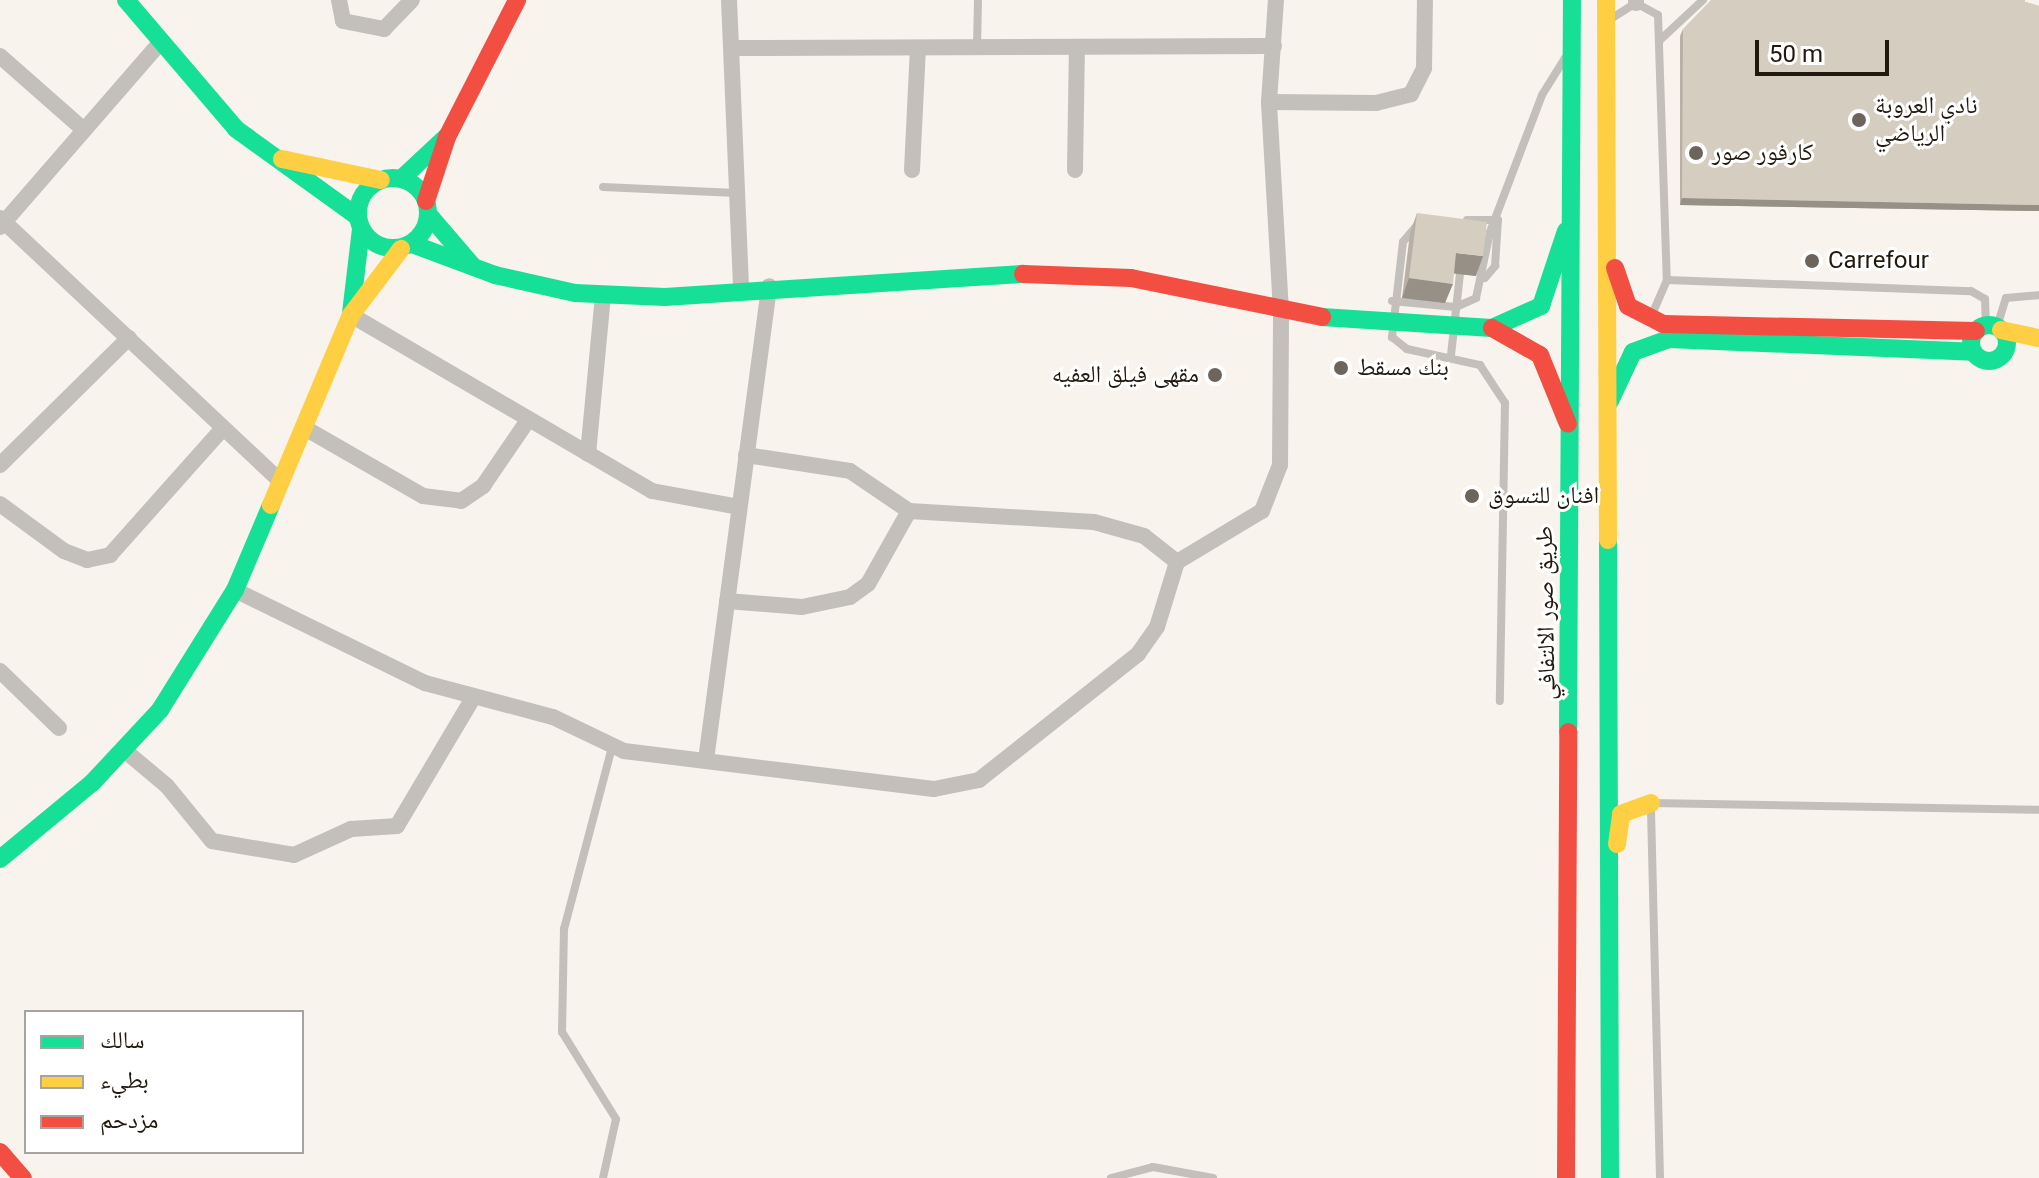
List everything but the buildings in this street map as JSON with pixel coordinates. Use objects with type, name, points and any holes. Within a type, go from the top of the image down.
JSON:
[{"type":"street","points":[[126,0],[161,42],[270,157],[359,223],[377,246],[406,246],[475,268],[603,295],[1090,274],[1281,311],[1388,324],[1492,328],[1541,306],[1569,223]]},
{"type":"street","points":[[339,0],[343,21],[384,29],[412,0]]},
{"type":"street","points":[[0,859],[123,749],[160,710],[235,590],[351,315],[406,246],[428,208],[447,137],[517,0]]},
{"type":"street","points":[[729,0],[734,48],[741,289]]},
{"type":"street","points":[[235,590],[425,683],[553,717],[612,747],[934,789],[979,780],[1138,654],[1157,627],[1177,562],[1262,511],[1280,465],[1281,311],[1269,102],[1276,0]]},
{"type":"street","points":[[1269,102],[1376,103],[1411,94],[1424,68],[1425,0]]},
{"type":"street","name":"طريق صور الالتفافي","points":[[1566,1178],[1564,1116],[1572,757],[1568,424],[1572,0]]},
{"type":"street","points":[[1606,0],[1610,402],[1605,958],[1610,1178]]},
{"type":"street","points":[[161,42],[2,222],[281,482]]},
{"type":"street","points":[[734,48],[1274,46]]},
{"type":"street","points":[[1075,170],[1077,47]]},
{"type":"street","points":[[912,170],[918,48]]},
{"type":"street","points":[[0,56],[84,130]]},
{"type":"street","points":[[270,157],[381,180],[401,179],[447,137]]},
{"type":"street","points":[[401,179],[475,268]]},
{"type":"street","points":[[351,315],[359,223],[366,191],[381,180]]},
{"type":"street","points":[[1606,219],[1620,295],[1648,320],[1990,328],[2039,338]]},
{"type":"street","points":[[706,760],[769,286]]},
{"type":"street","points":[[588,454],[603,295]]},
{"type":"street","points":[[351,315],[652,491],[739,507]]},
{"type":"street","points":[[1492,328],[1540,355],[1568,424]]},
{"type":"street","points":[[1990,328],[2005,351]]},
{"type":"street","points":[[1973,352],[1990,328]]},
{"type":"street","points":[[0,465],[129,338]]},
{"type":"street","points":[[1610,402],[1633,352],[1669,339],[1973,352],[1987,361],[2005,351],[2039,345]]},
{"type":"street","points":[[303,427],[423,496],[461,501],[483,486],[528,420]]},
{"type":"street","points":[[0,504],[64,551],[87,560],[110,555],[223,428]]},
{"type":"street","points":[[746,455],[850,471],[909,511],[1094,522],[1144,536],[1177,562]]},
{"type":"street","points":[[727,601],[802,607],[850,597],[868,584],[909,511]]},
{"type":"street","points":[[0,671],[59,728]]},
{"type":"street","points":[[1607,692],[1613,759],[1625,785],[1651,803]]},
{"type":"street","points":[[123,749],[167,786],[212,841],[294,855],[351,829],[397,826],[473,698]]},
{"type":"street","points":[[1605,958],[1615,925],[1618,820],[1627,808],[1651,803]]},
{"type":"street","points":[[0,1152],[23,1178]]},
{"type":"lane","points":[[977,47],[978,0]]},
{"type":"lane","points":[[1659,41],[1703,0]]},
{"type":"lane","points":[[1605,28],[1618,10],[1636,1],[1658,15],[1667,280],[1648,320]]},
{"type":"lane","points":[[1392,301],[1456,307],[1476,298],[1485,278],[1495,266],[1498,220],[1542,95],[1571,52]]},
{"type":"lane","points":[[603,187],[736,193]]},
{"type":"lane","points":[[1455,221],[1465,225],[1498,220]]},
{"type":"lane","points":[[1434,221],[1405,236],[1388,324],[1401,346],[1451,355],[1492,375],[1505,403],[1500,701]]},
{"type":"lane","points":[[1451,355],[1460,274]]},
{"type":"lane","points":[[1667,280],[1971,291],[1985,299],[1990,328]]},
{"type":"lane","points":[[1990,328],[2006,298],[2039,295]]},
{"type":"lane","points":[[603,1178],[616,1119],[562,1032],[564,929],[612,747]]},
{"type":"lane","points":[[1660,1178],[1651,803],[2039,810]]},
{"type":"lane","points":[[1553,1178],[1564,1116]]},
{"type":"lane","points":[[1111,1178],[1153,1167],[1213,1178]]},
{"type":"traffic: fast","points":[[126,0],[236,129],[358,217]]},
{"type":"traffic: fast","points":[[1568,732],[1572,0]]},
{"type":"traffic: fast","points":[[401,179],[446,137]]},
{"type":"traffic: fast","points":[[400,178],[422,193],[428,213],[426,227],[418,238],[407,246],[386,248],[368,238],[360,227],[358,206],[368,188],[379,180],[400,178]]},
{"type":"traffic: fast","points":[[429,215],[471,264]]},
{"type":"traffic: fast","points":[[351,313],[361,229]]},
{"type":"traffic: fast","points":[[1322,317],[1492,328],[1541,306],[1566,231]]},
{"type":"traffic: fast","points":[[412,244],[495,275],[575,293],[665,297],[1023,274]]},
{"type":"traffic: fast","points":[[1989,325],[2001,331],[2007,343],[2001,355],[1989,361],[1977,355],[1971,343],[1977,331],[1989,325]]},
{"type":"traffic: fast","points":[[1610,401],[1633,352],[1669,339],[1973,352]]},
{"type":"traffic: fast","points":[[0,859],[92,783],[160,710],[235,590],[271,505]]},
{"type":"traffic: fast","points":[[1608,540],[1610,1178]]},
{"type":"traffic: slow","points":[[1606,0],[1608,540]]},
{"type":"traffic: slow","points":[[282,159],[381,180]]},
{"type":"traffic: slow","points":[[271,505],[351,315],[401,249]]},
{"type":"traffic: slow","points":[[2001,330],[2039,338]]},
{"type":"traffic: slow","points":[[1617,844],[1621,814],[1651,803]]},
{"type":"traffic: jam","points":[[426,201],[447,137],[517,0]]},
{"type":"traffic: jam","points":[[1615,268],[1628,306],[1663,324],[1976,331]]},
{"type":"traffic: jam","points":[[1023,274],[1131,278],[1322,317]]},
{"type":"traffic: jam","points":[[1492,328],[1540,355],[1568,424]]},
{"type":"traffic: jam","points":[[1566,1178],[1568,732]]},
{"type":"traffic: jam","points":[[0,1152],[23,1178]]},
{"type":"place","name":"نادي العروبة الرياضي","points":[[1859,120]]},
{"type":"place","name":"كارفور صور","points":[[1696,153]]},
{"type":"place","name":"Carrefour","points":[[1812,261]]},
{"type":"place","name":"بنك مسقط","points":[[1341,368]]},
{"type":"place","name":"مقهى فيلق العفيه","points":[[1215,375]]},
{"type":"place","name":"افنان للتسوق","points":[[1472,496]]}]
